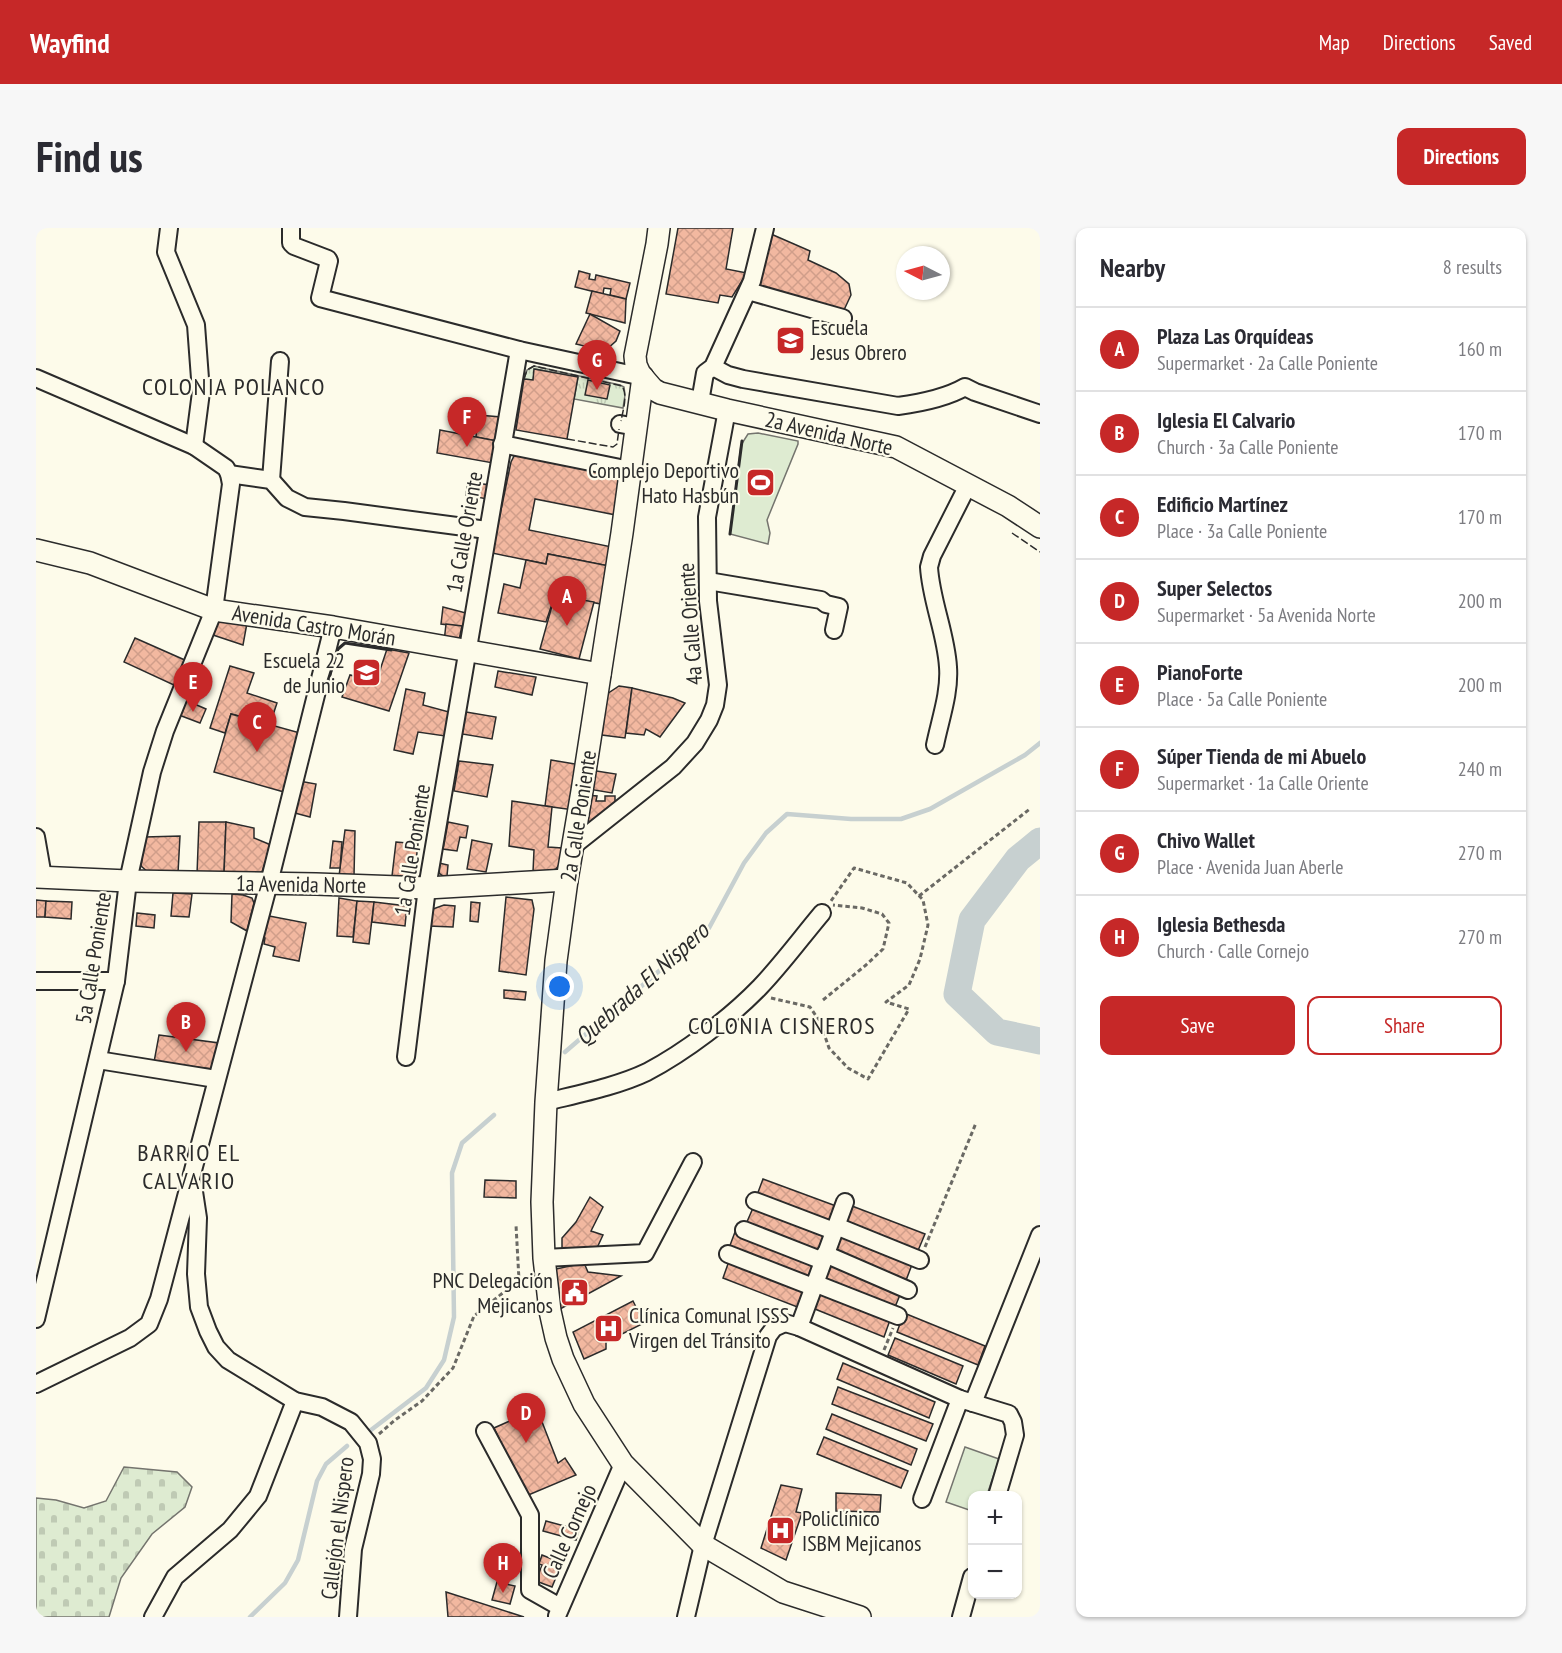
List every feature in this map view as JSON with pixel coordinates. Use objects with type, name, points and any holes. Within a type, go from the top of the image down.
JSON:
[{"type":"main road","points":[[643,377],[636,365],[635,351],[659,228]]},
{"type":"main road","name":"2a Avenida Norte","points":[[643,377],[653,389],[660,393],[896,447],[1008,506],[1040,527]]},
{"type":"main road","name":"2a Calle Poniente","points":[[643,377],[628,426],[630,470],[618,532],[600,674],[556,961],[546,1102],[542,1202],[544,1258],[550,1311],[563,1359],[584,1404],[623,1464],[703,1545],[783,1592],[860,1617]]},
{"type":"main road","name":"Avenida Castro Morán","points":[[36,550],[90,563],[214,610],[333,627],[600,674]]},
{"type":"main road","name":"1a Avenida Norte","points":[[39,877],[268,883],[317,877],[427,888],[567,880]]},
{"type":"street","points":[[291,228],[291,243],[294,246],[328,258],[320,298],[519,350],[643,377]]},
{"type":"street","points":[[700,402],[705,373],[713,367],[752,281],[765,228]]},
{"type":"street","points":[[165,232],[166,252],[196,325],[201,392],[194,446]]},
{"type":"street","points":[[748,291],[843,318]]},
{"type":"street","name":"1a Calle Oriente","points":[[467,651],[519,350]]},
{"type":"street","points":[[271,480],[280,361]]},
{"type":"street","points":[[713,367],[743,379],[898,405],[955,393],[964,387],[1040,414]]},
{"type":"street","points":[[36,378],[194,446],[226,468],[230,474],[271,480],[287,498],[305,507],[487,530]]},
{"type":"street","name":"4a Calle Oriente","points":[[572,847],[673,767],[695,743],[715,705],[718,686],[708,601],[707,517],[727,410]]},
{"type":"street","points":[[502,444],[630,470]]},
{"type":"street","name":"5a Calle Poniente","points":[[36,1319],[42,1273],[98,1060],[116,981],[128,881],[152,772],[165,731],[214,610],[231,484],[230,474]]},
{"type":"street","points":[[935,745],[948,686],[949,671],[929,567],[932,556],[968,485]]},
{"type":"street","points":[[708,581],[821,600],[826,604],[839,607],[834,630]]},
{"type":"street","points":[[36,1383],[130,1338],[149,1324],[159,1299],[268,883],[309,737],[333,627]]},
{"type":"street","name":"1a Calle Poniente","points":[[406,1057],[427,888],[467,651]]},
{"type":"street","points":[[36,837],[39,877]]},
{"type":"street","points":[[546,1102],[625,1080],[646,1072],[678,1053],[715,1026],[760,987],[822,913]]},
{"type":"street","points":[[36,981],[116,981]]},
{"type":"street","points":[[98,1060],[216,1079]]},
{"type":"street","points":[[544,1258],[645,1253],[693,1162]]},
{"type":"street","name":"Callejón el Nispero","points":[[191,1178],[198,1218],[195,1274],[199,1307],[216,1347],[228,1360],[296,1401],[322,1407],[351,1422],[368,1443],[372,1459],[371,1473],[353,1550],[348,1617]]},
{"type":"street","points":[[755,1201],[920,1260]]},
{"type":"street","points":[[799,1327],[845,1202]]},
{"type":"street","points":[[744,1230],[824,1257],[908,1290]]},
{"type":"street","points":[[922,1499],[1040,1235]]},
{"type":"street","points":[[728,1254],[898,1316]]},
{"type":"street","points":[[686,1617],[703,1545],[768,1336],[774,1328],[785,1323],[799,1327],[966,1401],[1009,1414],[1015,1435],[998,1491]]},
{"type":"street","points":[[153,1617],[175,1577],[230,1530],[258,1496],[296,1401]]},
{"type":"street","points":[[484,1431],[530,1515],[530,1590],[558,1612]]},
{"type":"street","name":"Calle Cornejo","points":[[558,1612],[623,1464]]},
{"type":"street","points":[[961,1617],[968,1592]]},
{"type":"path","points":[[919,896],[1030,808]]},
{"type":"path","points":[[751,995],[810,1007],[820,1022],[829,1048],[848,1068],[868,1079],[909,1009],[886,1002],[909,985],[920,959],[928,925],[923,900],[907,883],[854,868],[828,904],[862,908],[882,914],[890,922],[883,949],[824,1000]]},
{"type":"path","points":[[920,1260],[976,1123]]},
{"type":"path","points":[[368,1443],[394,1420],[423,1401],[453,1368],[474,1316],[519,1280],[516,1225]]},
{"type":"path","points":[[879,1363],[898,1316]]},
{"type":"green space","points":[[534,366],[620,385],[624,387],[623,408],[574,399],[578,377],[535,369],[533,380],[524,379],[527,370]]},
{"type":"green space","name":"Complejo Deportivo Hato Hasbún","points":[[758,433],[798,441],[767,520],[770,533],[768,544],[730,534],[741,445],[748,434]]},
{"type":"green space","points":[[965,1447],[999,1459],[988,1491],[968,1491],[968,1510],[946,1502]]},
{"type":"green space","points":[[124,1467],[177,1472],[192,1487],[185,1507],[152,1534],[121,1578],[109,1617],[36,1617],[36,1498],[56,1500],[84,1508],[106,1501]]},
{"type":"building","points":[[678,228],[733,228],[726,269],[747,273],[732,297],[720,295],[718,303],[666,294]]},
{"type":"building","points":[[771,234],[810,251],[808,260],[836,273],[849,284],[851,295],[844,310],[758,290]]},
{"type":"building","points":[[579,271],[590,274],[589,279],[595,280],[596,275],[630,283],[626,299],[610,295],[611,289],[604,288],[603,294],[575,287]]},
{"type":"building","points":[[592,291],[626,299],[625,323],[586,313]]},
{"type":"building","points":[[590,314],[620,331],[616,341],[607,349],[601,350],[576,344]]},
{"type":"building","points":[[534,369],[578,377],[567,439],[516,430],[524,379],[533,380]]},
{"type":"building","points":[[588,380],[610,385],[607,399],[585,395]]},
{"type":"building","points":[[478,415],[501,417],[497,441],[476,437]]},
{"type":"building","points":[[440,430],[497,441],[493,463],[437,453]]},
{"type":"building","points":[[521,454],[615,476],[621,483],[616,515],[535,499],[529,530],[612,547],[609,566],[548,554],[546,564],[492,553],[511,462],[514,456]]},
{"type":"building","points":[[468,482],[490,485],[487,499],[466,495]]},
{"type":"building","points":[[548,554],[609,566],[601,604],[555,595],[546,622],[498,613],[504,584],[520,588],[526,560],[546,564]]},
{"type":"building","points":[[555,595],[594,602],[579,659],[540,649]]},
{"type":"building","points":[[443,607],[466,613],[464,627],[441,624]]},
{"type":"building","points":[[217,618],[247,623],[243,645],[210,634]]},
{"type":"building","points":[[446,624],[462,626],[459,640],[444,642]]},
{"type":"building","points":[[135,638],[187,661],[176,686],[124,662]]},
{"type":"building","points":[[387,649],[409,653],[389,711],[342,697],[350,675],[367,679],[370,671],[379,673]]},
{"type":"building","points":[[230,666],[254,673],[247,693],[277,703],[271,721],[251,714],[250,719],[231,714],[225,733],[210,728]]},
{"type":"building","points":[[498,671],[536,677],[532,695],[495,687]]},
{"type":"building","points":[[619,686],[632,688],[625,738],[602,735],[607,694]]},
{"type":"building","points":[[632,688],[685,703],[660,737],[646,729],[644,735],[626,733]]},
{"type":"building","points":[[406,689],[425,693],[423,705],[449,712],[445,736],[418,732],[413,754],[394,750]]},
{"type":"building","points":[[185,700],[206,709],[200,723],[179,715]]},
{"type":"building","points":[[466,712],[496,717],[492,739],[462,734]]},
{"type":"building","points":[[231,714],[300,733],[284,792],[214,772]]},
{"type":"building","points":[[551,760],[581,765],[574,810],[545,806]]},
{"type":"building","points":[[459,761],[493,765],[487,797],[454,791]]},
{"type":"building","points":[[590,770],[616,774],[612,793],[588,789]]},
{"type":"building","points":[[299,781],[316,784],[310,817],[291,812]]},
{"type":"building","points":[[586,795],[597,796],[596,801],[605,801],[605,796],[615,796],[615,802],[622,803],[596,824],[584,824]]},
{"type":"building","points":[[512,801],[552,807],[548,847],[562,848],[563,855],[556,869],[533,872],[534,850],[509,846]]},
{"type":"building","points":[[199,822],[226,822],[224,874],[197,874]]},
{"type":"building","points":[[226,822],[254,828],[254,838],[271,845],[262,872],[224,874]]},
{"type":"building","points":[[448,822],[468,826],[466,838],[460,837],[457,851],[443,849]]},
{"type":"building","points":[[345,830],[355,831],[354,876],[339,876]]},
{"type":"building","points":[[180,836],[178,873],[149,873],[141,866],[145,837]]},
{"type":"building","points":[[472,840],[492,844],[486,872],[467,869]]},
{"type":"building","points":[[333,841],[342,842],[340,868],[330,868]]},
{"type":"building","points":[[396,842],[418,844],[414,878],[392,876]]},
{"type":"building","points":[[439,863],[448,865],[447,876],[439,873]]},
{"type":"building","points":[[173,893],[192,894],[189,917],[171,916]]},
{"type":"building","points":[[232,894],[252,898],[254,903],[247,931],[231,922]]},
{"type":"building","points":[[506,897],[532,900],[534,909],[526,975],[499,971]]},
{"type":"building","points":[[339,898],[357,901],[353,937],[337,936]]},
{"type":"building","points":[[36,900],[46,901],[45,917],[36,917]]},
{"type":"building","points":[[46,901],[72,902],[71,919],[45,917]]},
{"type":"building","points":[[357,901],[374,902],[369,944],[353,942]]},
{"type":"building","points":[[374,902],[407,906],[405,926],[372,922]]},
{"type":"building","points":[[471,902],[480,903],[478,922],[470,921]]},
{"type":"building","points":[[444,905],[455,906],[453,927],[429,926],[430,910]]},
{"type":"building","points":[[137,913],[155,915],[154,928],[136,926]]},
{"type":"building","points":[[264,915],[306,923],[299,961],[273,956],[275,947],[264,944],[265,938],[258,936]]},
{"type":"building","points":[[504,990],[526,992],[525,1000],[504,998]]},
{"type":"building","points":[[159,1035],[219,1043],[213,1069],[154,1062]]},
{"type":"building","points":[[763,1179],[836,1206],[829,1223],[757,1195]]},
{"type":"building","points":[[485,1180],[516,1181],[516,1198],[484,1197]]},
{"type":"building","points":[[590,1197],[603,1207],[591,1231],[603,1235],[596,1250],[562,1250],[562,1238],[576,1222]]},
{"type":"building","points":[[852,1206],[925,1234],[917,1253],[845,1224]]},
{"type":"building","points":[[753,1208],[825,1237],[818,1253],[746,1224]]},
{"type":"building","points":[[735,1232],[814,1263],[808,1279],[729,1248]]},
{"type":"building","points":[[840,1234],[913,1262],[905,1283],[833,1252]]},
{"type":"building","points":[[729,1261],[806,1291],[800,1308],[723,1278]]},
{"type":"building","points":[[830,1262],[902,1290],[895,1307],[823,1279]]},
{"type":"building","name":"PNC Delegación Mejicanos","points":[[584,1263],[588,1272],[621,1276],[560,1309],[556,1269]]},
{"type":"building","points":[[817,1290],[890,1320],[884,1337],[810,1307]]},
{"type":"building","name":"Clínica Comunal ISSS Virgen del Tránsito","points":[[633,1301],[644,1323],[606,1342],[606,1349],[584,1359],[573,1332]]},
{"type":"building","points":[[904,1313],[985,1346],[978,1365],[897,1332]]},
{"type":"building","points":[[895,1338],[963,1366],[956,1384],[888,1355]]},
{"type":"building","points":[[843,1363],[935,1402],[929,1418],[837,1379]]},
{"type":"building","points":[[838,1387],[933,1424],[926,1441],[832,1404]]},
{"type":"building","points":[[537,1409],[558,1463],[565,1458],[576,1475],[526,1496],[494,1428]]},
{"type":"building","points":[[832,1414],[917,1449],[911,1465],[826,1429]]},
{"type":"building","points":[[824,1437],[908,1471],[901,1488],[817,1454]]},
{"type":"building","name":"Policlínico ISBM Mejicanos","points":[[781,1485],[802,1489],[796,1512],[802,1513],[786,1560],[761,1548]]},
{"type":"building","points":[[836,1493],[881,1495],[880,1512],[836,1511]]},
{"type":"building","points":[[546,1521],[579,1530],[576,1540],[543,1531]]},
{"type":"building","points":[[542,1555],[562,1563],[552,1587],[536,1581],[542,1565],[539,1564]]},
{"type":"building","points":[[497,1582],[515,1586],[510,1604],[492,1600]]},
{"type":"building","points":[[446,1592],[524,1617],[448,1617]]},
{"type":"waterway","name":"Quebrada El Nispero","points":[[565,1052],[709,928],[744,863],[766,833],[787,814],[851,819],[901,819],[930,809],[1025,755],[1040,743]]},
{"type":"waterway","points":[[1040,841],[1018,859],[972,920],[957,994],[997,1032],[1040,1041]]},
{"type":"waterway","name":"Quebrada El Nispero","points":[[371,1430],[426,1388],[444,1360],[454,1317],[452,1173],[462,1143],[494,1115]]},
{"type":"waterway","name":"Quebrada El Nispero","points":[[250,1617],[285,1583],[298,1560],[317,1481],[326,1464],[347,1446]]},
{"type":"fence","points":[[524,379],[527,370],[534,366],[622,386],[625,398],[621,421]]},
{"type":"fence","points":[[567,439],[613,447],[617,444],[619,429]]},
{"type":"fence","points":[[1012,533],[1040,552]]},
{"type":"wall","points":[[730,534],[742,441]]},
{"type":"wall","points":[[327,684],[338,649],[345,643],[391,650]]},
{"type":"place","name":"Escuela Jesus Obrero","points":[[790,340]]},
{"type":"place","name":"Chivo Wallet","points":[[597,390]]},
{"type":"place","name":"Súper Tienda de mi Abuelo","points":[[467,447]]},
{"type":"place","name":"Complejo Deportivo Hato Hasbún","points":[[760,483]]},
{"type":"place","name":"Plaza Las Orquídeas","points":[[567,626]]},
{"type":"place","name":"Escuela 22 de Junio","points":[[366,673]]},
{"type":"place","name":"PianoForte","points":[[193,712]]},
{"type":"place","name":"Edificio Martínez","points":[[257,752]]},
{"type":"place","name":"Iglesia El Calvario","points":[[186,1052]]},
{"type":"place","name":"PNC Delegación Mejicanos","points":[[574,1293]]},
{"type":"place","name":"Clínica Comunal ISSS Virgen del Tránsito","points":[[608,1328]]},
{"type":"place","name":"Super Selectos","points":[[526,1443]]},
{"type":"place","name":"Policlínico ISBM Mejicanos","points":[[781,1531]]},
{"type":"place","name":"Iglesia Bethesda","points":[[503,1593]]},
{"type":"district","name":"COLONIA POLANCO","points":[[234,387]]},
{"type":"district","name":"COLONIA CISNEROS","points":[[782,1026]]},
{"type":"district","name":"BARRIO EL CALVARIO","points":[[189,1167]]}]
